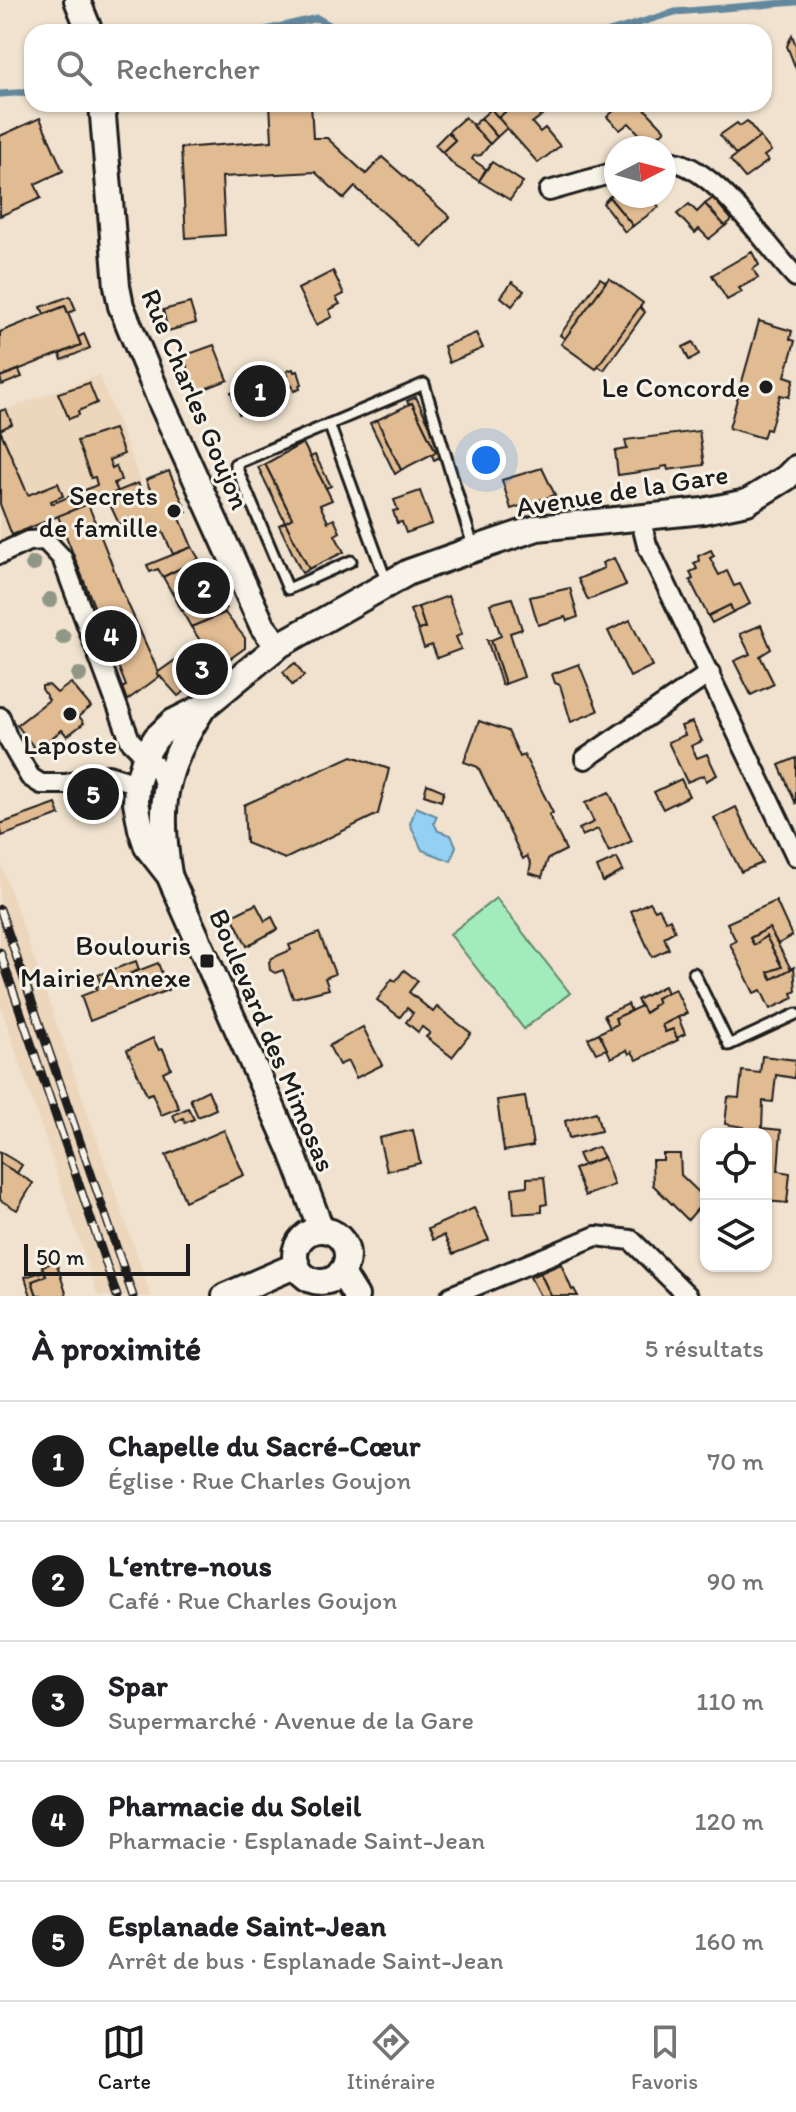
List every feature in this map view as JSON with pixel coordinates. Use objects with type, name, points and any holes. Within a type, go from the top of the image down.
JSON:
[{"type":"street","points":[[77,0],[87,24]]},
{"type":"street","name":"Rue Charles Goujon","points":[[102,112],[121,306],[263,627],[278,646]]},
{"type":"street","points":[[676,160],[712,183],[796,277]]},
{"type":"street","points":[[549,191],[604,175]]},
{"type":"street","name":"Avenue de la Gare","points":[[137,784],[161,766],[156,738],[173,722],[205,706],[278,646],[409,572],[537,528],[703,511],[747,502],[786,478],[796,468]]},
{"type":"street","points":[[640,517],[647,545],[796,856]]},
{"type":"street","points":[[0,554],[28,541],[45,540],[62,558],[130,740],[161,766]]},
{"type":"street","points":[[585,759],[710,673]]},
{"type":"street","points":[[0,717],[7,737],[30,777],[41,784],[66,784],[108,775],[137,784]]},
{"type":"street","name":"Boulevard des Mimosas","points":[[161,766],[164,844],[169,875]]},
{"type":"street","name":"Boulevard des Mimosas","points":[[137,784],[136,802],[147,847],[169,875],[292,1152],[321,1229],[337,1235],[346,1248],[346,1265],[341,1272],[356,1296]]},
{"type":"street","points":[[321,1229],[305,1235],[300,1241],[295,1257],[297,1265],[306,1277],[321,1282],[341,1272]]},
{"type":"street","points":[[451,1296],[596,1236],[631,1240],[688,1296]]},
{"type":"street","points":[[225,1296],[297,1265]]},
{"type":"lane","points":[[351,561],[288,589],[235,464],[424,384],[474,549]]},
{"type":"lane","points":[[329,424],[388,583]]},
{"type":"lane","points":[[694,973],[729,1045],[796,1014]]},
{"type":"shaded area","points":[[99,375],[141,482],[0,542],[0,412]]},
{"type":"shaded area","points":[[0,861],[151,1296],[98,1296],[0,1004]]},
{"type":"green space","points":[[496,898],[570,993],[524,1029],[450,934]]},
{"type":"water","points":[[416,807],[437,816],[434,823],[438,831],[451,835],[456,846],[451,861],[422,850],[410,824]]},
{"type":"building","points":[[792,35],[796,46],[796,69],[787,46]]},
{"type":"building","points":[[270,112],[311,112],[313,138],[327,138],[366,174],[382,157],[450,217],[422,247],[355,187],[344,199],[315,172],[222,177],[225,235],[186,238],[181,148],[272,141]]},
{"type":"building","points":[[488,112],[494,112],[507,128],[497,137],[481,118]]},
{"type":"building","points":[[505,112],[544,112],[532,123],[540,132],[545,128],[560,146],[538,163],[498,118]]},
{"type":"building","points":[[612,112],[648,112],[665,130],[658,136],[641,136],[629,123],[620,130],[607,117]]},
{"type":"building","points":[[465,117],[490,144],[481,155],[472,159],[486,169],[479,181],[455,166],[442,152],[455,140],[448,132]]},
{"type":"building","points":[[40,118],[63,171],[35,184],[41,198],[0,216],[0,136]]},
{"type":"building","points":[[481,118],[497,137],[490,144],[473,126]]},
{"type":"building","points":[[747,121],[760,137],[736,155],[720,135],[737,123],[740,126]]},
{"type":"building","points":[[448,132],[455,140],[442,152],[435,145]]},
{"type":"building","points":[[760,137],[771,151],[764,156],[768,161],[745,178],[730,160]]},
{"type":"building","points":[[492,162],[523,182],[510,200],[479,181]]},
{"type":"building","points":[[713,198],[732,220],[725,226],[705,204]]},
{"type":"building","points":[[689,204],[697,212],[705,204],[725,226],[709,239],[699,229],[695,233],[677,214]]},
{"type":"building","points":[[607,208],[618,208],[633,226],[625,232]]},
{"type":"building","points":[[618,208],[658,208],[633,226]]},
{"type":"building","points":[[752,252],[759,265],[753,269],[758,278],[739,288],[742,292],[727,300],[712,275]]},
{"type":"building","points":[[333,271],[344,294],[336,298],[340,304],[329,310],[332,317],[316,325],[298,289]]},
{"type":"building","points":[[600,278],[606,282],[565,339],[560,335]]},
{"type":"building","points":[[609,278],[643,303],[596,369],[561,344]]},
{"type":"building","points":[[512,282],[524,291],[512,306],[501,297]]},
{"type":"building","points":[[70,296],[76,310],[68,313],[65,306],[44,314],[41,307]]},
{"type":"building","points":[[190,303],[196,323],[168,331],[163,310]]},
{"type":"building","points":[[65,306],[81,345],[0,377],[0,332]]},
{"type":"building","points":[[640,307],[645,312],[604,370],[598,366]]},
{"type":"building","name":"Le Concorde","points":[[759,321],[792,331],[790,339],[795,341],[785,376],[794,379],[789,397],[780,395],[770,430],[766,429],[763,438],[729,428]]},
{"type":"building","points":[[476,333],[483,348],[449,363],[444,346]]},
{"type":"building","points":[[84,334],[90,348],[62,360],[60,354],[81,345],[78,337]]},
{"type":"building","points":[[693,342],[699,354],[689,360],[683,347]]},
{"type":"building","points":[[214,345],[228,380],[197,392],[183,356]]},
{"type":"building","points":[[293,369],[294,372],[298,371],[302,384],[299,385],[300,389],[294,391],[292,385],[274,402],[239,414],[231,392],[269,376],[288,376],[287,371]]},
{"type":"building","points":[[19,370],[22,377],[2,385],[0,377]]},
{"type":"building","points":[[89,383],[97,403],[78,411],[79,415],[69,419],[58,393]]},
{"type":"building","points":[[416,397],[444,455],[434,460],[432,455],[436,452],[412,403],[409,405],[407,401]]},
{"type":"building","points":[[412,403],[436,452],[401,470],[377,420]]},
{"type":"building","points":[[6,409],[12,424],[0,430],[0,411]]},
{"type":"building","points":[[377,420],[401,470],[395,474],[370,423]]},
{"type":"building","points":[[114,429],[124,454],[109,460],[112,468],[116,466],[121,480],[114,483],[118,492],[12,535],[0,504],[0,430],[28,495],[58,483],[63,496],[51,501],[52,504],[97,485],[95,477],[91,478],[77,441]]},
{"type":"building","points":[[699,431],[704,465],[668,470],[667,466],[618,475],[615,451],[627,449],[625,440]]},
{"type":"building","points":[[303,443],[332,500],[320,505],[328,522],[334,519],[340,532],[335,535],[344,552],[309,569],[285,522],[292,518],[265,464]]},
{"type":"building","points":[[315,455],[331,486],[326,488],[310,457]]},
{"type":"building","points":[[265,464],[292,518],[285,522],[258,467]]},
{"type":"building","points":[[542,468],[555,495],[511,509],[502,480]]},
{"type":"building","points":[[169,471],[187,512],[179,516],[192,547],[173,554],[159,524],[140,532],[134,518],[119,524],[106,496],[138,483],[144,496],[152,494],[146,480]]},
{"type":"building","points":[[420,491],[432,524],[406,533],[402,522],[397,523],[393,511],[398,510],[394,500]]},
{"type":"building","points":[[88,504],[160,676],[122,704],[117,690],[126,686],[58,516]]},
{"type":"building","points":[[285,522],[309,569],[302,573],[279,525]]},
{"type":"building","points":[[192,547],[199,559],[163,577],[158,569],[150,572],[147,565]]},
{"type":"building","points":[[711,550],[714,556],[710,558],[719,575],[727,571],[734,586],[740,584],[750,604],[733,612],[730,605],[708,616],[690,580],[693,579],[690,572],[697,569],[694,563],[699,561],[698,556]]},
{"type":"building","points":[[614,558],[626,585],[588,600],[578,579],[604,568],[602,563]]},
{"type":"building","points":[[199,559],[208,575],[172,593],[163,577]]},
{"type":"building","points":[[208,575],[217,593],[182,611],[172,593]]},
{"type":"building","points":[[570,588],[578,617],[567,621],[565,617],[538,625],[530,597]]},
{"type":"building","points":[[217,593],[226,609],[225,613],[191,627],[182,611]]},
{"type":"building","points":[[448,596],[462,634],[456,637],[461,649],[437,658],[432,645],[424,648],[418,630],[425,628],[418,607]]},
{"type":"building","points":[[512,598],[522,629],[510,633],[524,677],[505,684],[491,640],[501,636],[490,604]]},
{"type":"building","points":[[730,605],[733,612],[712,623],[708,616]]},
{"type":"building","points":[[418,607],[425,628],[418,630],[410,610]]},
{"type":"building","points":[[225,613],[245,638],[245,648],[207,675],[192,653],[203,645],[191,627]]},
{"type":"building","points":[[630,620],[652,666],[630,677],[608,631]]},
{"type":"building","points":[[761,625],[771,649],[760,656],[774,684],[751,695],[734,661],[750,654],[740,634]]},
{"type":"building","points":[[487,640],[491,640],[505,684],[502,685]]},
{"type":"building","points":[[191,651],[207,675],[192,686],[174,661]]},
{"type":"building","points":[[174,661],[192,686],[178,696],[157,673]]},
{"type":"building","points":[[295,663],[304,676],[292,685],[283,672]]},
{"type":"building","points":[[579,664],[598,711],[571,722],[560,685],[555,683],[552,674]]},
{"type":"building","points":[[71,683],[91,707],[79,716],[84,723],[67,736],[62,730],[36,750],[17,725],[49,700],[42,686],[49,685],[57,693]]},
{"type":"building","points":[[479,721],[508,731],[520,757],[524,755],[553,813],[549,815],[566,850],[548,859],[542,877],[529,873],[531,864],[527,856],[523,859],[478,767],[464,762]]},
{"type":"building","points":[[692,722],[702,741],[691,746],[697,758],[707,754],[717,775],[706,781],[704,775],[687,782],[668,742],[685,735],[681,726]]},
{"type":"building","points":[[352,756],[389,769],[378,814],[285,859],[246,843],[244,805]]},
{"type":"building","points":[[796,758],[796,804],[779,765]]},
{"type":"building","points":[[681,779],[689,796],[663,809],[654,792]]},
{"type":"building","points":[[427,784],[444,791],[441,801],[424,795]]},
{"type":"building","points":[[609,792],[632,841],[609,852],[598,829],[582,836],[579,829],[594,822],[585,803]]},
{"type":"building","points":[[56,804],[60,815],[2,836],[0,824]]},
{"type":"building","points":[[736,807],[762,863],[741,872],[714,818]]},
{"type":"building","points":[[617,858],[623,871],[603,882],[597,867]]},
{"type":"building","points":[[776,901],[792,936],[778,944],[769,928],[750,938],[754,945],[766,936],[782,967],[768,972],[772,979],[794,967],[796,991],[792,993],[794,998],[770,1009],[761,990],[754,993],[730,944],[736,941],[727,923]]},
{"type":"building","points":[[650,902],[655,910],[659,908],[666,921],[670,919],[675,931],[664,937],[669,949],[652,957],[631,911]]},
{"type":"building","points":[[256,904],[265,921],[272,917],[278,929],[247,946],[232,916]]},
{"type":"building","points":[[769,928],[791,969],[772,979],[768,972],[782,967],[766,936],[754,945],[750,938]]},
{"type":"building","points":[[319,933],[335,974],[325,978],[329,989],[293,998],[283,970],[275,973],[270,970],[269,962],[291,950],[289,945]]},
{"type":"building","points":[[136,961],[139,970],[101,985],[98,975]]},
{"type":"building","points":[[158,963],[168,990],[90,1021],[81,996]]},
{"type":"building","points":[[404,970],[418,981],[409,992],[433,1012],[437,1007],[471,1033],[452,1057],[426,1037],[430,1033],[422,1027],[418,1032],[406,1022],[413,1013],[407,1008],[400,1017],[377,1000],[392,979],[396,981]]},
{"type":"building","points":[[664,986],[667,993],[656,998],[658,1003],[645,1013],[637,1000]]},
{"type":"building","points":[[675,989],[687,1013],[662,1025],[665,1032],[673,1029],[678,1040],[637,1060],[627,1050],[611,1058],[599,1033],[617,1024],[615,1018],[641,1006],[645,1013],[658,1003],[656,998]]},
{"type":"building","points":[[628,1004],[631,1011],[615,1018],[617,1024],[610,1028],[604,1015]]},
{"type":"building","points":[[678,1017],[685,1034],[677,1038],[673,1029],[665,1032],[662,1025]]},
{"type":"building","points":[[363,1027],[382,1065],[356,1078],[348,1061],[339,1065],[329,1046]]},
{"type":"building","points":[[599,1033],[607,1049],[596,1053],[588,1038]]},
{"type":"building","points":[[153,1038],[159,1050],[163,1049],[171,1068],[163,1072],[179,1108],[161,1115],[152,1093],[147,1095],[127,1050]]},
{"type":"building","points":[[762,1056],[796,1060],[794,1078],[776,1075],[773,1102],[763,1101],[762,1128],[725,1124],[728,1097],[739,1098],[742,1071],[760,1073]]},
{"type":"building","points":[[208,1090],[216,1109],[198,1117],[190,1099]]},
{"type":"building","points":[[525,1096],[533,1146],[504,1151],[497,1100]]},
{"type":"building","points":[[188,1108],[194,1119],[185,1123],[183,1118],[176,1122],[173,1115]]},
{"type":"building","points":[[596,1112],[601,1131],[569,1138],[565,1121]]},
{"type":"building","points":[[772,1129],[781,1130],[778,1171],[790,1173],[787,1203],[772,1202]]},
{"type":"building","points":[[224,1130],[244,1175],[185,1201],[166,1155]]},
{"type":"building","points":[[413,1130],[420,1163],[387,1171],[379,1138]]},
{"type":"building","points":[[598,1147],[604,1157],[583,1165],[578,1154]]},
{"type":"building","points":[[0,1152],[22,1165],[17,1173],[0,1163]]},
{"type":"building","points":[[663,1154],[680,1154],[681,1175],[700,1193],[700,1206],[688,1220],[653,1185],[652,1160],[663,1160]]},
{"type":"building","points":[[604,1157],[614,1185],[585,1196],[574,1169]]},
{"type":"building","points":[[0,1163],[33,1183],[17,1210],[0,1200]]},
{"type":"building","points":[[544,1177],[547,1204],[542,1205],[542,1212],[514,1214],[512,1188],[527,1186],[527,1178]]},
{"type":"building","points":[[474,1208],[489,1240],[453,1254],[444,1235],[433,1240],[428,1229]]},
{"type":"building","points":[[56,1262],[67,1296],[37,1296],[32,1281],[46,1276],[42,1266]]},
{"type":"building","points":[[561,1264],[572,1290],[578,1296],[551,1296],[540,1273]]},
{"type":"building","points":[[44,1271],[46,1276],[32,1281],[37,1296],[31,1296],[25,1277]]},
{"type":"building","points":[[540,1273],[551,1296],[540,1296],[530,1277]]},
{"type":"waterway","points":[[635,24],[675,12],[796,2]]},
{"type":"waterway","points":[[291,24],[317,18],[328,24]]},
{"type":"waterway","points":[[0,94],[24,92]]},
{"type":"railway","points":[[0,909],[133,1296]]},
{"type":"railway","points":[[0,952],[117,1296]]},
{"type":"place","name":"Le Concorde","points":[[766,387]]},
{"type":"place","name":"Chapelle du Sacré-Cœur","points":[[260,391]]},
{"type":"place","name":"Secrets de famille","points":[[174,511]]},
{"type":"place","name":"L‘entre-nous","points":[[204,588]]},
{"type":"place","name":"Pharmacie du Soleil","points":[[111,636]]},
{"type":"place","name":"Spar","points":[[202,669]]},
{"type":"place","name":"Laposte","points":[[70,714]]},
{"type":"place","name":"Esplanade Saint-Jean","points":[[93,794]]},
{"type":"place","name":"Boulouris Mairie Annexe","points":[[207,961]]}]
